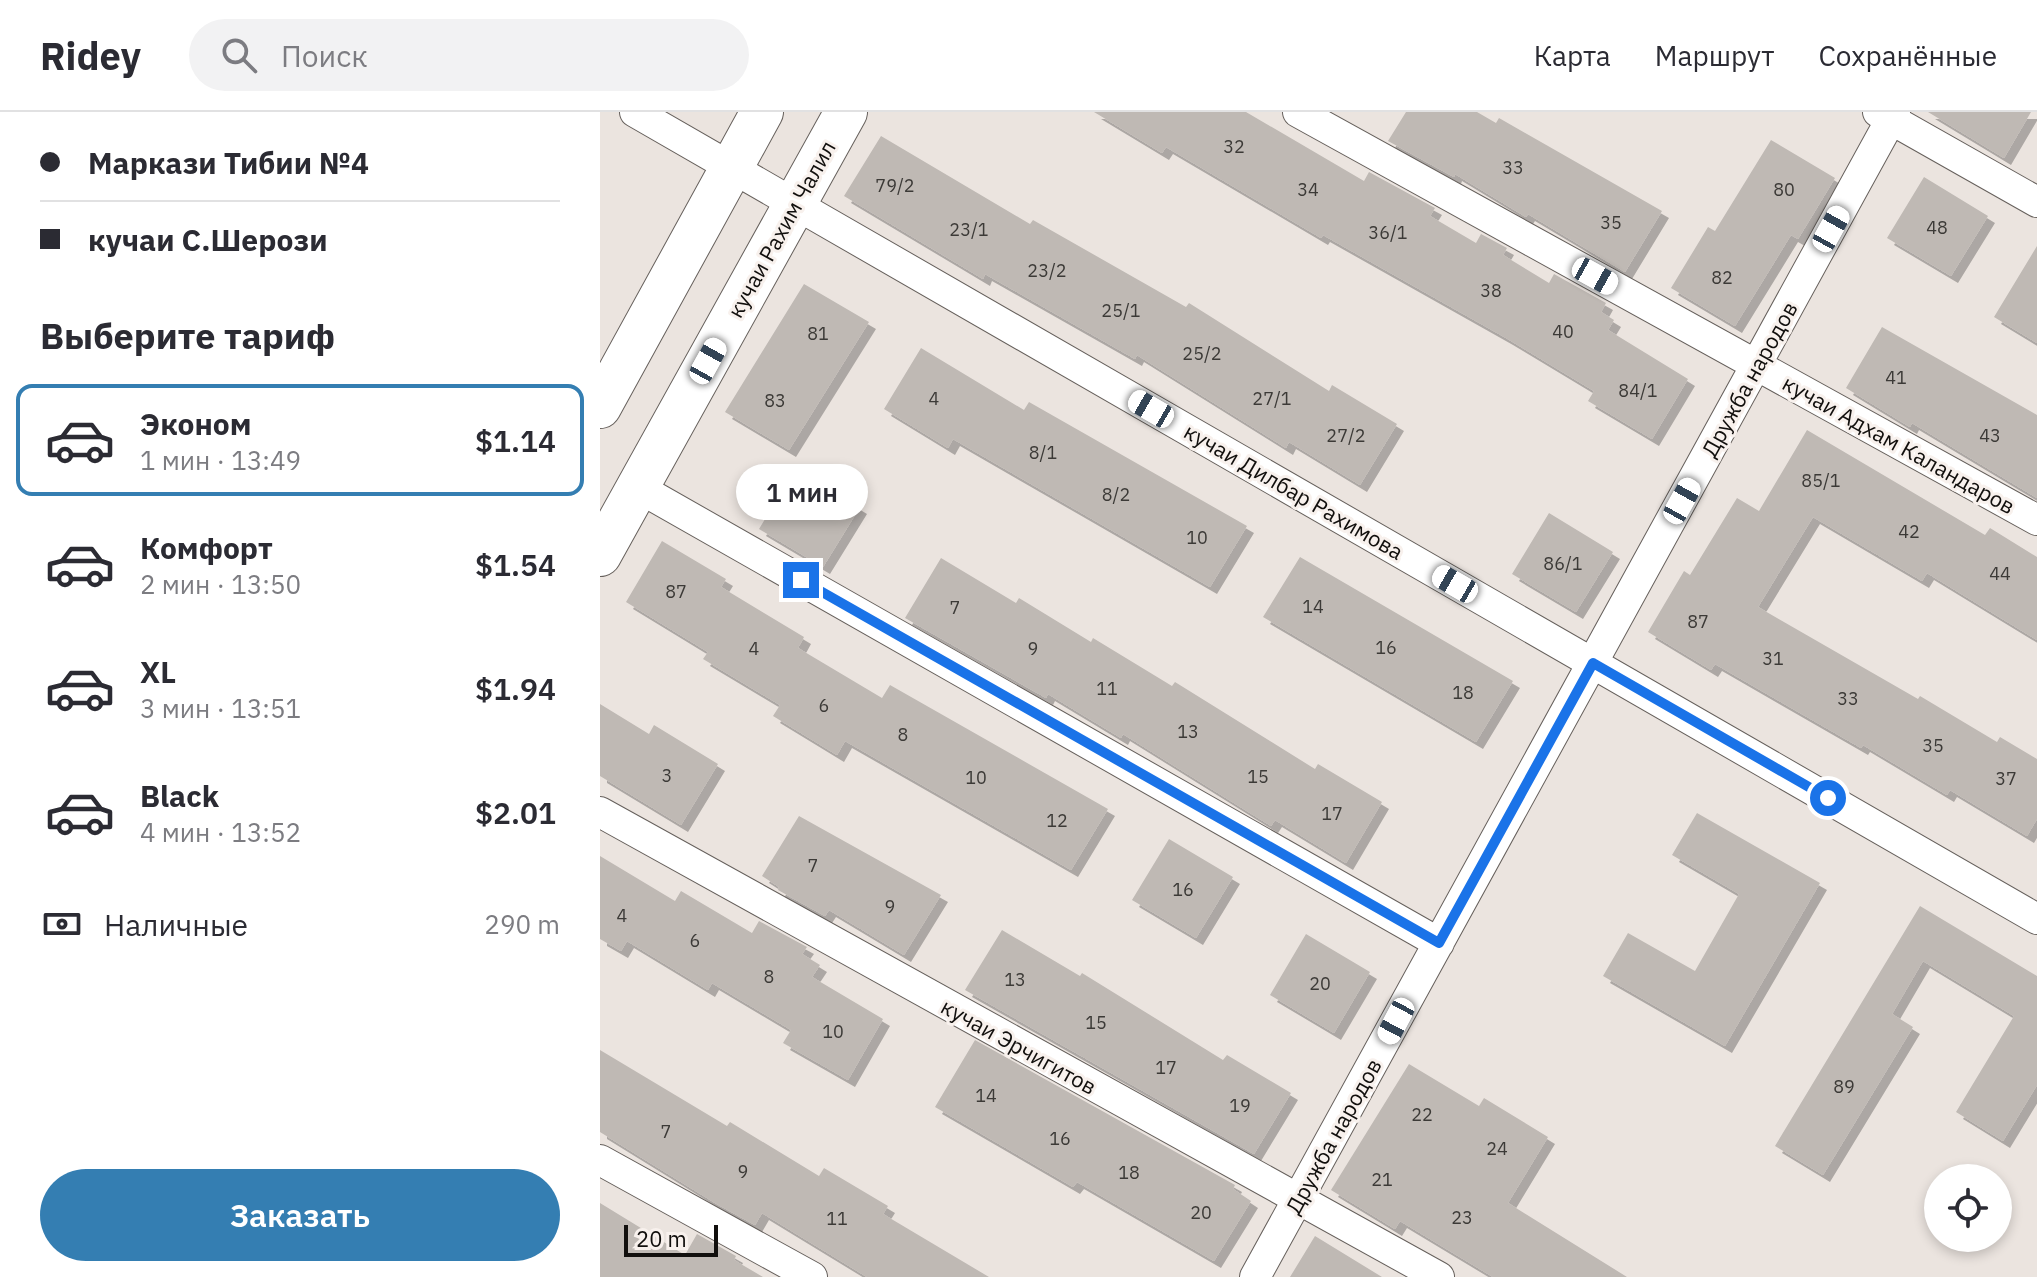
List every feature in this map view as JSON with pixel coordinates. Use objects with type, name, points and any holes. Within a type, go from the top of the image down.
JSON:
[{"type":"main road","points":[[600,407],[762,112]]},
{"type":"main road","name":"кучаи Рахим Чалил","points":[[600,555],[846,112]]},
{"type":"street","name":"кучаи Дилбар Рахимова","points":[[635,112],[2037,919]]},
{"type":"street","name":"кучаи Адхам Каландаров","points":[[1298,112],[2037,520]]},
{"type":"street","name":"Дружба народов","points":[[1255,1277],[1757,365],[1888,115]]},
{"type":"street","points":[[1888,115],[2037,202]]},
{"type":"street","points":[[637,487],[1439,943]]},
{"type":"street","name":"кучаи Эрчигитов","points":[[600,812],[1439,1277]]},
{"type":"street","points":[[600,1160],[812,1277]]},
{"type":"building","points":[[1094,112],[1246,112],[1364,181],[1369,172],[1435,208],[1430,216],[1476,243],[1481,234],[1507,248],[1503,255],[1549,283],[1554,274],[1606,303],[1601,312],[1614,320],[1608,330],[1688,379],[1652,439],[1588,401],[1594,391],[1506,338],[1323,235],[1321,238],[1166,147],[1162,153]]},
{"type":"building","points":[[1406,112],[1477,112],[1496,123],[1499,118],[1662,211],[1625,272],[1528,214],[1526,217],[1455,174],[1454,177],[1388,141]]},
{"type":"building","points":[[1928,112],[2031,112],[2004,158]]},
{"type":"building","points":[[881,136],[1030,224],[1033,220],[1186,307],[1189,303],[1329,391],[1332,385],[1397,424],[1360,485],[1289,442],[1286,448],[1137,355],[1135,359],[985,274],[983,279],[844,196]]},
{"type":"building","points":[[1771,140],[1835,178],[1798,239],[1791,235],[1735,326],[1671,288],[1708,227],[1715,231]]},
{"type":"building","points":[[1924,177],[1988,216],[1951,276],[1887,238]]},
{"type":"building","points":[[2037,246],[2037,343],[1994,317]]},
{"type":"building","points":[[804,284],[869,322],[789,450],[725,412]]},
{"type":"building","points":[[1882,327],[2037,415],[2037,498],[1912,423],[1910,427],[1846,388]]},
{"type":"building","points":[[921,348],[1024,410],[1029,402],[1247,526],[1210,587],[953,439],[948,448],[884,409]]},
{"type":"building","points":[[1807,430],[1985,535],[1990,528],[2037,557],[2037,640],[1927,573],[1922,581],[1813,517],[1758,607],[1918,699],[1920,696],[1997,742],[2000,737],[2037,759],[2037,819],[2027,836],[1950,790],[1947,795],[1715,664],[1711,670],[1648,632],[1684,571],[1690,575],[1737,498],[1759,511]]},
{"type":"building","points":[[796,468],[860,507],[823,567],[759,529]]},
{"type":"building","points":[[1549,513],[1613,552],[1576,612],[1512,574]]},
{"type":"building","points":[[662,541],[726,579],[721,587],[804,637],[798,648],[882,698],[890,685],[1108,809],[1071,870],[845,741],[837,755],[773,716],[780,705],[703,659],[708,652],[626,602]]},
{"type":"building","points":[[1300,557],[1513,681],[1476,742],[1263,617]]},
{"type":"building","points":[[941,558],[1016,603],[1019,598],[1091,642],[1093,638],[1172,686],[1175,682],[1315,769],[1318,764],[1382,802],[1346,863],[1275,820],[1271,826],[1123,734],[1121,738],[1048,694],[1046,698],[905,618]]},
{"type":"building","points":[[600,704],[649,734],[654,725],[718,764],[681,825],[600,776]]},
{"type":"building","points":[[1697,813],[1820,883],[1725,1046],[1603,976],[1628,933],[1695,971],[1739,894],[1672,855]]},
{"type":"building","points":[[799,816],[941,895],[904,955],[829,910],[825,916],[778,890],[779,887],[762,876]]},
{"type":"building","points":[[1169,839],[1233,877],[1196,938],[1132,900]]},
{"type":"building","points":[[600,856],[675,901],[681,891],[752,933],[759,921],[807,947],[802,954],[820,965],[812,977],[883,1019],[848,1080],[783,1043],[791,1030],[712,983],[708,990],[627,941],[621,951],[600,939]]},
{"type":"building","points":[[1920,906],[2037,976],[2037,1085],[2003,1141],[1956,1112],[2014,1016],[1923,961],[1892,1014],[1913,1027],[1823,1175],[1775,1146]]},
{"type":"building","points":[[1002,930],[1080,976],[1082,973],[1223,1060],[1227,1055],[1291,1093],[1254,1154],[965,990]]},
{"type":"building","points":[[1306,934],[1370,972],[1334,1033],[1270,995]]},
{"type":"building","points":[[975,1040],[1235,1185],[1233,1189],[1251,1201],[1214,1261],[1077,1182],[1073,1187],[935,1107]]},
{"type":"building","points":[[600,1050],[727,1126],[730,1122],[819,1176],[824,1168],[888,1206],[883,1214],[989,1277],[867,1277],[762,1213],[755,1225],[715,1203],[600,1132]]},
{"type":"building","points":[[1409,1064],[1479,1106],[1484,1098],[1548,1137],[1508,1203],[1627,1277],[1493,1277],[1400,1221],[1395,1229],[1331,1190]]},
{"type":"building","points":[[600,1203],[685,1255],[697,1234],[736,1256],[734,1260],[763,1277],[600,1277]]},
{"type":"building","points":[[1315,1236],[1382,1277],[1290,1277]]},
{"type":"route","points":[[801,580],[1439,943],[1593,663],[1828,798]]}]
